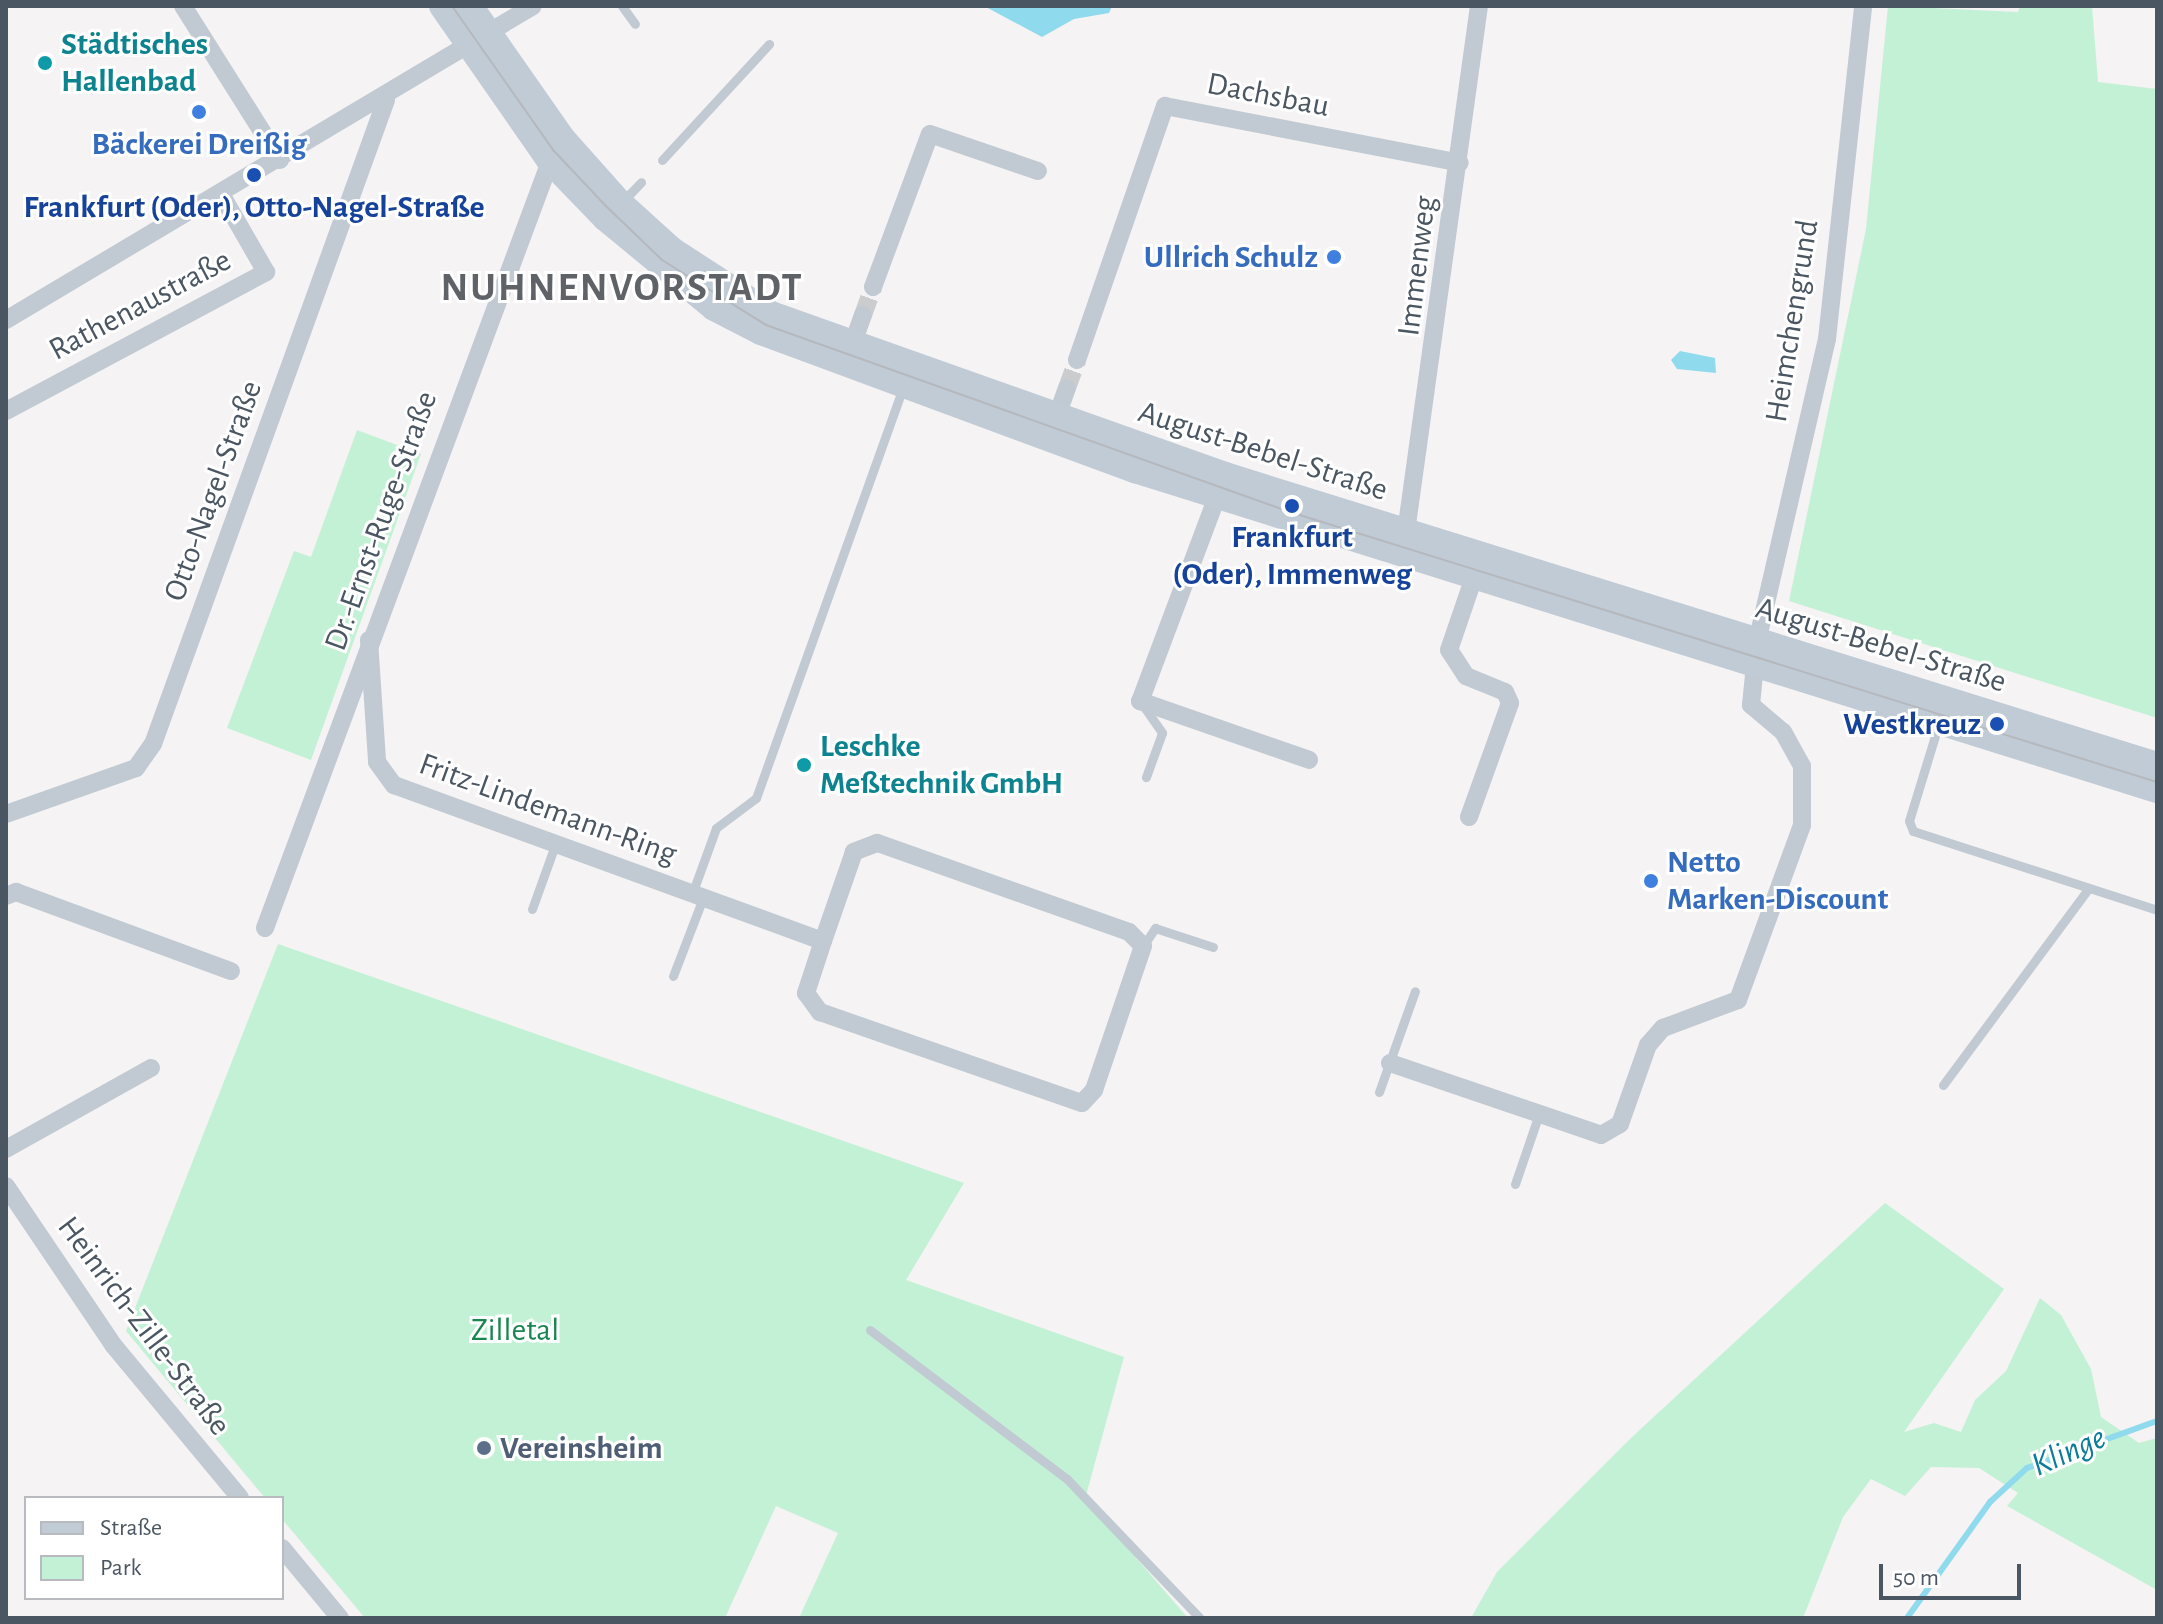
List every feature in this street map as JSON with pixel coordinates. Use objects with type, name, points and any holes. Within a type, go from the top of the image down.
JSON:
[{"type":"street","points":[[183,6],[280,160]]},
{"type":"street","name":"August-Bebel-Straße","points":[[442,6],[479,43],[556,149],[613,211],[729,290],[849,354],[1474,577],[2157,765]]},
{"type":"street","name":"August-Bebel-Straße","points":[[470,6],[479,43]]},
{"type":"street","name":"Rathenaustraße","points":[[6,320],[386,100],[533,6]]},
{"type":"street","name":"Immenweg","points":[[1406,532],[1460,163],[1479,6]]},
{"type":"street","name":"Heimchengrund","points":[[1539,1114],[1601,1135],[1620,1124],[1648,1045],[1663,1028],[1738,1000],[1802,825],[1802,766],[1783,732],[1751,705],[1756,653],[1827,339],[1863,6]]},
{"type":"street","name":"Otto-Nagel-Straße","points":[[6,814],[136,768],[153,744],[386,100]]},
{"type":"street","name":"Dachsbau","points":[[1077,360],[1165,106],[1460,163]]},
{"type":"street","points":[[873,287],[930,134],[1038,171]]},
{"type":"street","name":"Dr.-Ernst-Ruge-Straße","points":[[265,928],[369,640],[556,149]]},
{"type":"street","name":"Rathenaustraße","points":[[6,411],[266,272],[221,194]]},
{"type":"street","points":[[849,354],[863,315]]},
{"type":"street","points":[[1053,429],[1067,388]]},
{"type":"street","points":[[1221,486],[1140,701],[1309,760]]},
{"type":"street","name":"August-Bebel-Straße","points":[[1221,486],[1406,532],[1756,653],[1939,722],[2157,790]]},
{"type":"street","points":[[1469,817],[1510,703],[1505,692],[1466,676],[1449,650],[1474,577]]},
{"type":"street","name":"Fritz-Lindemann-Ring","points":[[369,640],[377,762],[386,777],[555,845],[823,941]]},
{"type":"street","points":[[2129,782],[2157,797]]},
{"type":"street","points":[[877,843],[1129,932],[1143,946],[1094,1090],[1082,1103],[820,1012],[806,993],[823,941],[854,852],[877,843]]},
{"type":"street","points":[[6,896],[16,892],[231,971]]},
{"type":"street","points":[[1390,1063],[1539,1114]]},
{"type":"street","points":[[6,1149],[151,1068]]},
{"type":"street","name":"Heinrich-Zille-Straße","points":[[6,1186],[114,1346],[238,1496]]},
{"type":"street","points":[[284,1550],[340,1618]]},
{"type":"lane","points":[[622,6],[635,24]]},
{"type":"lane","points":[[662,160],[769,44]]},
{"type":"lane","points":[[613,211],[641,182]]},
{"type":"lane","points":[[673,976],[716,828],[756,798],[906,376]]},
{"type":"lane","points":[[1140,701],[1162,733],[1146,777]]},
{"type":"lane","name":"August-Bebel-Straße","points":[[1939,722],[1909,821],[1913,831],[2157,910]]},
{"type":"lane","points":[[532,909],[555,845]]},
{"type":"lane","points":[[1943,1085],[2089,888]]},
{"type":"lane","points":[[1143,946],[1155,928],[1213,947]]},
{"type":"lane","points":[[1379,1092],[1415,991]]},
{"type":"lane","points":[[1515,1184],[1539,1114]]},
{"type":"lane","points":[[870,1330],[1067,1479],[1200,1618]]},
{"type":"green space","points":[[1888,6],[2018,12],[2020,6],[2092,6],[2098,82],[2157,89],[2157,718],[1789,601],[1866,229]]},
{"type":"green space","points":[[357,430],[421,454],[311,760],[227,728],[294,551],[311,557]]},
{"type":"green space","name":"Zilletal","points":[[278,944],[964,1183],[906,1280],[1124,1357],[1085,1499],[1188,1618],[799,1618],[838,1533],[776,1506],[725,1618],[365,1618],[284,1521],[284,1496],[263,1496],[126,1331]]},
{"type":"green space","points":[[1885,1203],[2004,1289],[1904,1432],[1934,1423],[1961,1432],[1975,1400],[2006,1371],[2040,1298],[2061,1315],[2091,1369],[2101,1417],[2139,1443],[2157,1438],[2157,1590],[2007,1506],[2018,1493],[1979,1468],[1931,1467],[1905,1496],[1871,1479],[1843,1517],[1803,1618],[1471,1618],[1497,1572],[1631,1438]]},
{"type":"water","points":[[984,6],[1112,6],[1109,13],[1074,19],[1042,37]]},
{"type":"water","points":[[1680,351],[1715,358],[1716,373],[1677,369],[1671,360]]},
{"type":"waterway","name":"Klinge","points":[[1907,1618],[1990,1502],[2027,1468],[2157,1421]]},
{"type":"tunnel","points":[[863,315],[873,287]]},
{"type":"tunnel","points":[[1067,388],[1077,360]]},
{"type":"tram line","points":[[452,6],[554,151],[607,207],[662,260],[766,325],[1290,512],[2157,782]]},
{"type":"place","name":"Städtisches Hallenbad","points":[[45,63]]},
{"type":"place","name":"Bäckerei Dreißig","points":[[199,112]]},
{"type":"place","name":"Frankfurt (Oder), Otto-Nagel-Straße","points":[[254,175]]},
{"type":"place","name":"Ullrich Schulz","points":[[1334,257]]},
{"type":"place","name":"Frankfurt (Oder), Immenweg","points":[[1292,506]]},
{"type":"place","name":"Westkreuz","points":[[1997,724]]},
{"type":"place","name":"Leschke Meßtechnik GmbH","points":[[804,765]]},
{"type":"place","name":"Netto Marken-Discount","points":[[1651,881]]},
{"type":"place","name":"Vereinsheim","points":[[484,1448]]},
{"type":"district","name":"NUHNENVORSTADT","points":[[622,288]]}]
